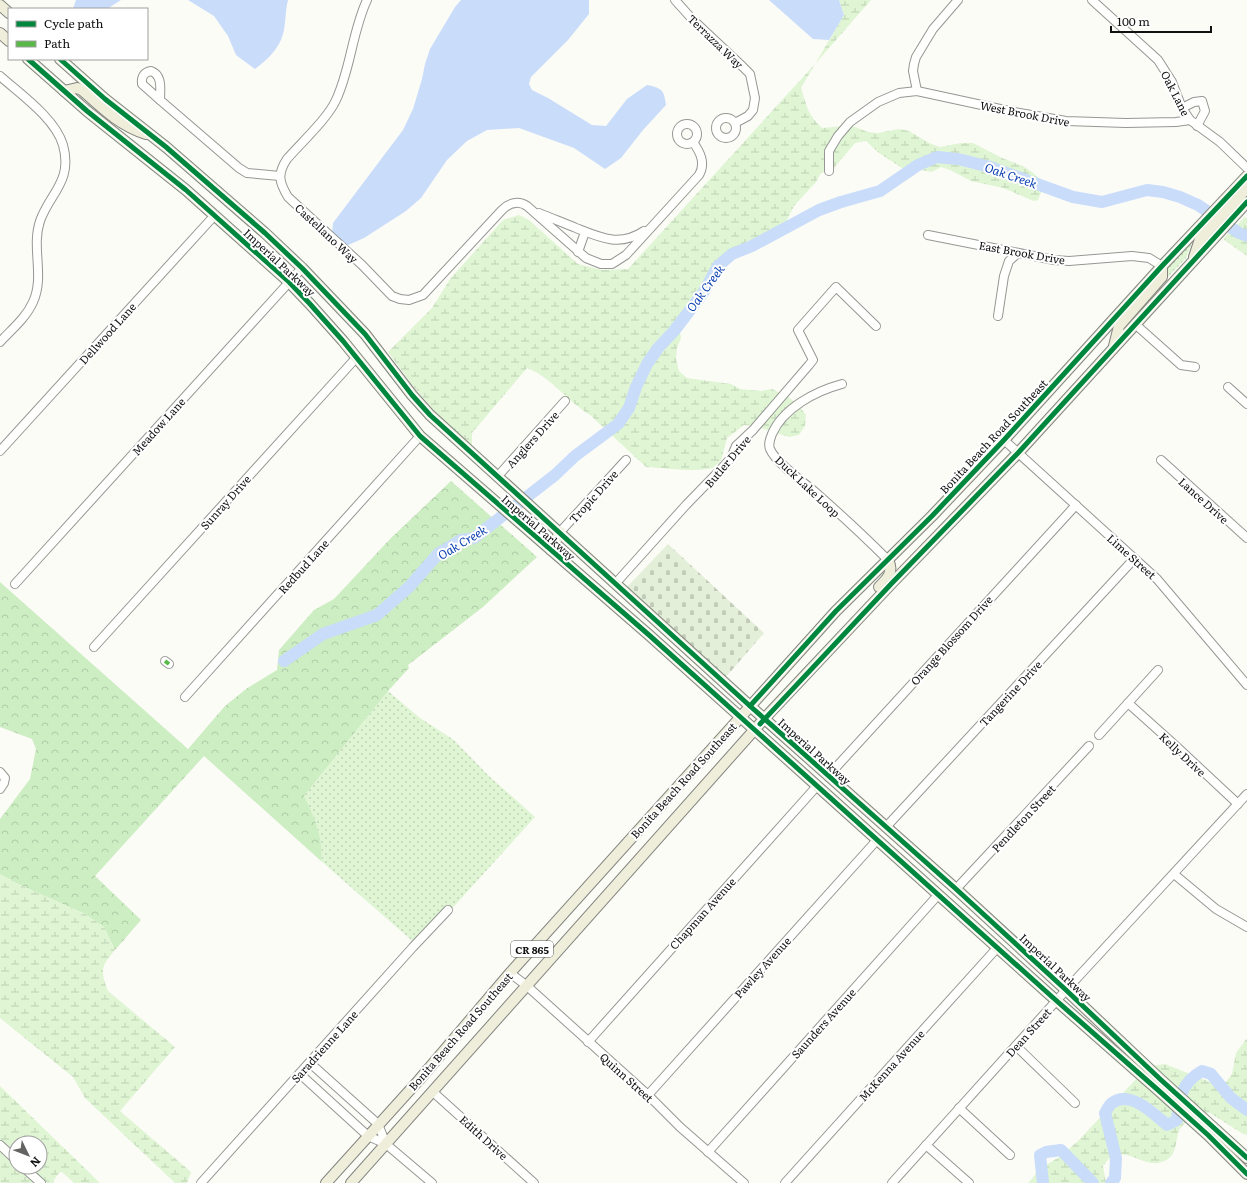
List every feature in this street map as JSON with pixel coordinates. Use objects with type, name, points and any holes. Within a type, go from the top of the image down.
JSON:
[{"type":"main road","points":[[0,5],[8,13]]},
{"type":"main road","points":[[0,33],[8,40]]},
{"type":"main road","name":"Imperial Parkway","points":[[29,60],[101,122],[180,185],[289,282],[310,304],[356,358],[420,436],[655,640],[1056,1001],[1158,1090],[1247,1158]]},
{"type":"main road","name":"Imperial Parkway","points":[[61,60],[105,99],[152,136],[265,233],[302,268],[365,334],[412,395],[430,415],[560,532],[615,584],[956,889],[1066,990],[1160,1079],[1209,1130],[1247,1174]]},
{"type":"main road","points":[[64,91],[78,88],[82,90],[121,123],[134,130],[152,136]]},
{"type":"main road","name":"Bonita Beach Road Southeast","points":[[326,1183],[419,1080],[510,973],[836,611],[932,516],[1004,440],[1162,266],[1210,228],[1231,206],[1247,176]]},
{"type":"main road","points":[[1231,206],[1247,188]]},
{"type":"main road","name":"Bonita Beach Road Southeast","points":[[351,1183],[764,718],[1018,453],[1194,260],[1210,228],[1231,206],[1247,202]]},
{"type":"main road","points":[[1114,348],[1119,326],[1162,277],[1162,266]]},
{"type":"main road","points":[[551,550],[560,532]]},
{"type":"main road","points":[[843,635],[850,619],[887,579],[890,572],[888,560]]},
{"type":"main road","points":[[583,578],[604,587],[610,588],[615,584]]},
{"type":"street","points":[[160,100],[243,171],[253,174],[280,176],[282,167],[287,159],[328,113],[336,101],[367,0]]},
{"type":"street","name":"Terrazza Way","points":[[675,0],[693,20],[750,74],[755,98],[753,110],[748,116],[735,123]]},
{"type":"street","points":[[917,91],[913,71],[916,57],[933,29],[958,0]]},
{"type":"street","name":"Oak Lane","points":[[1092,0],[1158,60],[1172,82],[1182,108],[1190,120]]},
{"type":"street","points":[[0,76],[53,125],[62,144],[65,165],[61,182],[40,222],[36,243],[39,281],[33,301],[21,319],[0,342]]},
{"type":"street","name":"West Brook Drive","points":[[829,171],[829,151],[838,136],[850,122],[878,102],[899,93],[917,91],[1014,112],[1066,121],[1126,123],[1176,122],[1190,120]]},
{"type":"street","points":[[1182,108],[1194,102],[1202,101],[1205,111],[1197,126]]},
{"type":"street","points":[[1190,120],[1220,142],[1247,168]]},
{"type":"street","name":"Castellano Way","points":[[280,176],[282,187],[288,197],[362,265],[388,293],[395,298],[404,300],[414,299],[427,292],[506,206],[510,204],[524,204],[534,211],[586,258],[596,263],[612,264],[626,255],[702,171],[702,158],[693,142]]},
{"type":"street","name":"Castellano Way","points":[[534,211],[602,239],[618,240],[636,236],[652,226]]},
{"type":"street","name":"Dellwood Lane","points":[[0,451],[214,216]]},
{"type":"street","points":[[578,252],[585,232]]},
{"type":"street","name":"East Brook Drive","points":[[928,235],[1047,259],[1069,261],[1132,256],[1148,258],[1162,266]]},
{"type":"street","points":[[998,316],[1004,276],[1009,261],[1018,253]]},
{"type":"street","name":"Meadow Lane","points":[[15,584],[302,268]]},
{"type":"street","name":"Butler Drive","points":[[615,584],[722,469],[731,458],[736,446],[757,425],[813,360],[798,330],[836,287],[876,326]]},
{"type":"street","points":[[1135,324],[1181,366],[1195,367]]},
{"type":"street","name":"Sunray Drive","points":[[94,647],[356,358]]},
{"type":"street","name":"Duck Lake Loop","points":[[842,384],[828,388],[792,409],[775,428],[769,445],[782,465],[850,524],[888,560]]},
{"type":"street","points":[[1228,386],[1247,404]]},
{"type":"street","name":"Anglers Drive","points":[[498,476],[565,402]]},
{"type":"street","name":"Redbud Lane","points":[[185,697],[420,436]]},
{"type":"street","name":"Lime Street","points":[[1004,440],[1165,587],[1247,685]]},
{"type":"street","name":"Tropic Drive","points":[[560,532],[626,460]]},
{"type":"street","name":"Lance Drive","points":[[1160,460],[1247,538]]},
{"type":"street","name":"Orange Blossom Drive","points":[[828,776],[1076,505]]},
{"type":"street","name":"Tangerine Drive","points":[[886,827],[1134,559]]},
{"type":"street","points":[[1099,735],[1158,670]]},
{"type":"street","name":"Kelly Drive","points":[[1128,703],[1238,804]]},
{"type":"street","name":"Pendleton Street","points":[[956,889],[1089,746]]},
{"type":"street","points":[[0,772],[5,778],[0,789]]},
{"type":"street","name":"Chapman Avenue","points":[[588,1042],[817,786]]},
{"type":"street","name":"Dean Street","points":[[892,1183],[1066,990],[1247,794]]},
{"type":"street","name":"Pawley Avenue","points":[[648,1095],[877,840]]},
{"type":"street","points":[[1174,874],[1216,909],[1247,927]]},
{"type":"street","name":"Saunders Avenue","points":[[708,1152],[938,895]]},
{"type":"street","name":"Saradrienne Lane","points":[[201,1183],[448,910]]},
{"type":"street","name":"McKenna Avenue","points":[[785,1183],[997,948]]},
{"type":"street","name":"Quinn Street","points":[[510,973],[527,986],[648,1095],[708,1152],[744,1183]]},
{"type":"street","points":[[1016,1046],[1075,1103]]},
{"type":"street","points":[[310,1063],[378,1124],[386,1144]]},
{"type":"street","points":[[300,1074],[368,1136],[386,1144],[432,1183]]},
{"type":"street","name":"Edith Drive","points":[[433,1092],[534,1183]]},
{"type":"street","points":[[959,1108],[1010,1156]]},
{"type":"street","points":[[0,1145],[8,1152]]},
{"type":"street","points":[[926,1145],[969,1183]]},
{"type":"street","points":[[32,1175],[40,1183]]},
{"type":"green space","points":[[839,0],[871,0],[815,64],[844,15]]},
{"type":"green space","points":[[815,64],[801,88],[811,115],[822,128],[845,126],[878,133],[899,129],[909,131],[929,143],[940,147],[961,143],[973,143],[1002,158],[1023,166],[1040,179],[1042,190],[1038,200],[1034,201],[1003,188],[971,181],[941,167],[932,172],[914,169],[908,172],[879,153],[866,141],[855,143],[834,168],[821,173],[816,182],[794,206],[784,226],[769,240],[730,259],[712,279],[683,317],[679,327],[681,338],[677,348],[676,359],[679,371],[687,378],[731,384],[740,389],[761,391],[772,389],[791,399],[806,415],[805,426],[799,435],[789,437],[755,426],[744,425],[727,438],[721,461],[713,468],[692,470],[646,467],[590,415],[536,372],[527,368],[472,433],[472,445],[443,421],[413,386],[388,352],[432,308],[450,279],[503,220],[519,215],[529,220],[578,264],[602,270],[628,269]]},
{"type":"green space","points":[[1245,217],[1247,218],[1247,256],[1223,239]]},
{"type":"green space","points":[[1190,244],[1191,245],[1186,258],[1165,280],[1166,270]]},
{"type":"green space","points":[[451,481],[537,557],[483,607],[408,665],[409,668],[388,691],[304,796],[315,819],[320,836],[322,853],[321,861],[204,756],[95,876],[141,920],[115,950],[104,927],[85,914],[20,885],[0,874],[0,819],[30,779],[36,749],[32,739],[0,727],[0,582],[188,749],[225,706],[246,689],[277,670],[279,650],[314,610],[334,599],[390,539]]},
{"type":"green space","points":[[668,544],[764,633],[725,678],[626,588]]},
{"type":"green space","points":[[388,691],[420,718],[454,740],[488,775],[535,817],[418,946],[321,861],[322,853],[320,836],[315,819],[304,796]]},
{"type":"green space","points":[[0,874],[20,885],[85,914],[104,927],[115,950],[107,960],[103,969],[108,991],[175,1047],[120,1111],[191,1172],[187,1183],[175,1183],[85,1098],[73,1077],[0,1018]]},
{"type":"green space","points":[[1247,1038],[1247,1135],[1210,1113],[1202,1113],[1151,1066],[1165,1064],[1215,1084],[1225,1083],[1232,1074],[1236,1053]]},
{"type":"green space","points":[[1138,1077],[1187,1121],[1179,1131],[1171,1157],[1160,1162],[1152,1163],[1145,1162],[1132,1156],[1118,1155],[1111,1157],[1103,1166],[1106,1183],[1028,1183],[1041,1168],[1061,1156],[1078,1141]]},
{"type":"green space","points":[[0,1086],[100,1183],[74,1183],[62,1172],[59,1173],[54,1180],[54,1183],[0,1183]]},
{"type":"water","points":[[76,0],[121,0],[109,8],[73,8]]},
{"type":"water","points":[[188,0],[288,0],[284,30],[279,45],[264,62],[255,69],[236,55],[228,36],[214,16]]},
{"type":"water","points":[[461,0],[589,0],[589,14],[568,40],[531,77],[529,84],[532,90],[592,125],[606,126],[627,99],[647,85],[661,90],[666,105],[643,130],[621,158],[605,169],[574,148],[519,128],[487,130],[467,141],[447,160],[421,198],[406,211],[364,238],[346,246],[332,235],[333,223],[403,130],[413,109],[430,49],[455,7]]},
{"type":"water","points":[[769,0],[839,0],[844,15],[829,40],[813,39]]},
{"type":"waterway","name":"Oak Creek","points":[[284,661],[323,634],[377,615],[409,587],[438,554],[461,540],[474,538],[555,475],[575,456],[618,424],[629,408],[636,387],[647,364],[658,348],[674,331],[703,293],[718,266],[732,254],[752,246],[819,210],[880,191],[918,165],[937,157],[958,159],[990,167],[1073,197],[1102,202],[1147,190],[1163,192],[1180,197],[1198,205],[1239,233],[1247,236]]},
{"type":"waterway","points":[[1111,1183],[1115,1178],[1116,1158],[1105,1113],[1112,1103],[1126,1099],[1134,1101],[1149,1110],[1167,1125],[1177,1120],[1183,1091],[1190,1080],[1202,1071],[1211,1074],[1231,1098],[1247,1110]]},
{"type":"waterway","points":[[1043,1183],[1040,1155],[1046,1152],[1061,1150],[1093,1183]]},
{"type":"marked path","points":[[165,661],[169,664]]},
{"type":"cycle path","points":[[29,60],[87,111],[186,190],[289,282],[343,341],[420,436],[649,635],[1208,1135],[1247,1174]]},
{"type":"cycle path","points":[[61,60],[105,99],[166,147],[265,233],[302,268],[365,334],[412,395],[430,415],[750,706],[956,889],[1247,1158]]},
{"type":"cycle path","points":[[750,706],[836,611],[932,516],[1004,440],[1162,266],[1247,176]]},
{"type":"cycle path","points":[[760,724],[892,583],[1018,453],[1247,202]]}]
